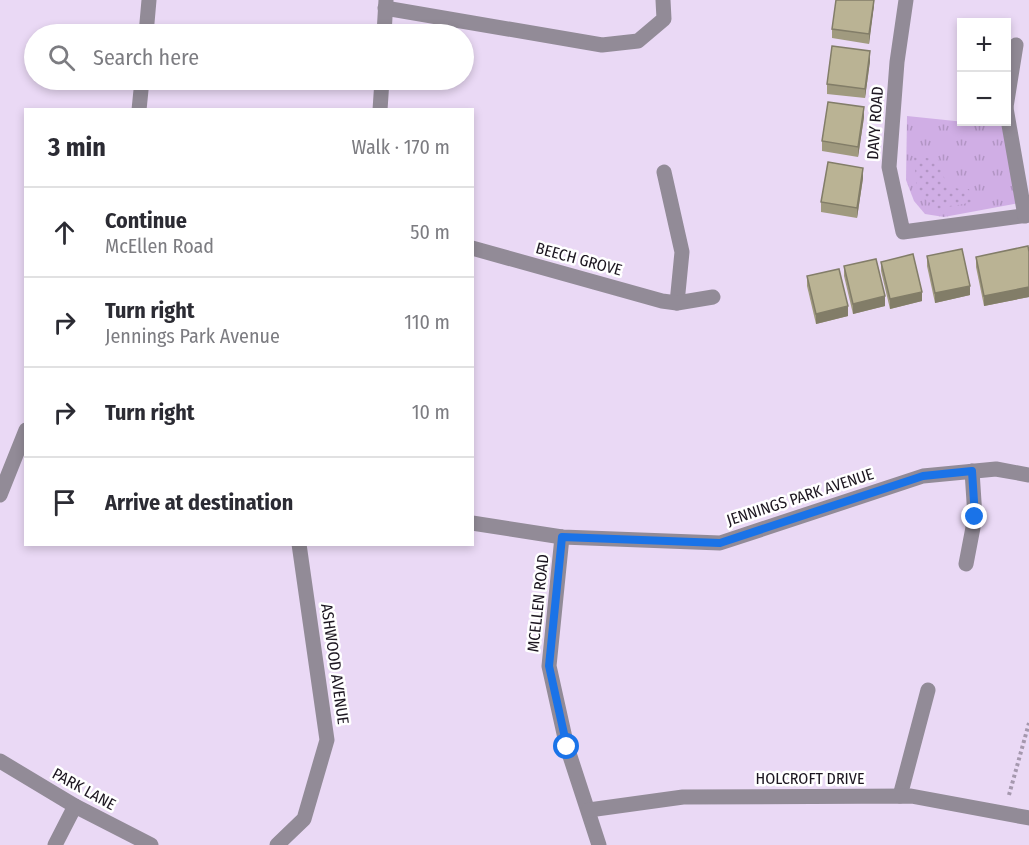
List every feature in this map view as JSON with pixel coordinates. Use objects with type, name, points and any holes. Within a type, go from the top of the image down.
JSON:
[{"type":"street","points":[[147,24],[149,0]]},
{"type":"street","points":[[384,24],[385,4],[602,45],[638,41],[664,19],[663,0]]},
{"type":"street","name":"DAVY ROAD","points":[[906,0],[897,62],[889,167],[903,232],[1027,215],[1010,126]]},
{"type":"street","name":"DAVY ROAD","points":[[1011,76],[1016,45]]},
{"type":"street","points":[[140,108],[141,90]]},
{"type":"street","points":[[380,108],[381,90]]},
{"type":"street","points":[[664,172],[682,252],[677,303]]},
{"type":"street","name":"BEECH GROVE","points":[[474,249],[662,301],[677,303],[713,297]]},
{"type":"street","points":[[0,495],[24,435]]},
{"type":"street","name":"JENNINGS PARK AVENUE","points":[[474,523],[562,537],[720,543],[923,476],[996,469],[1029,475]]},
{"type":"street","points":[[966,564],[975,517],[972,471]]},
{"type":"street","name":"MCELLEN ROAD","points":[[562,537],[549,666],[567,747],[600,845]]},
{"type":"street","name":"ASHWOOD AVENUE","points":[[277,845],[304,819],[327,740],[299,546]]},
{"type":"street","points":[[900,796],[928,690]]},
{"type":"street","name":"PARK LANE","points":[[0,761],[75,806],[151,845]]},
{"type":"street","name":"HOLCROFT DRIVE","points":[[589,810],[683,797],[911,796],[1029,818]]},
{"type":"street","points":[[55,845],[75,806]]},
{"type":"path","points":[[1003,813],[1029,723]]},
{"type":"green space","points":[[907,116],[957,121],[957,126],[1003,126],[1020,203],[944,217],[925,214],[914,201],[906,180]]},
{"type":"green space","points":[[914,156],[939,160],[947,182],[956,188],[969,189],[973,202],[938,209],[917,193]]},
{"type":"building","points":[[836,0],[874,0],[869,34],[832,29]]},
{"type":"building","points":[[832,46],[870,51],[865,89],[827,84]]},
{"type":"building","points":[[828,102],[864,107],[858,147],[822,141]]},
{"type":"building","points":[[828,162],[863,168],[857,208],[821,202]]},
{"type":"building","points":[[1028,246],[1029,287],[984,296],[976,257]]},
{"type":"building","points":[[962,249],[970,286],[935,293],[927,256]]},
{"type":"building","points":[[913,254],[922,292],[890,299],[881,262]]},
{"type":"building","points":[[876,259],[885,296],[853,304],[844,266]]},
{"type":"building","points":[[839,269],[848,306],[816,314],[807,276]]},
{"type":"route","points":[[567,747],[549,666],[562,537],[720,543],[923,476],[972,471],[975,517]]}]
